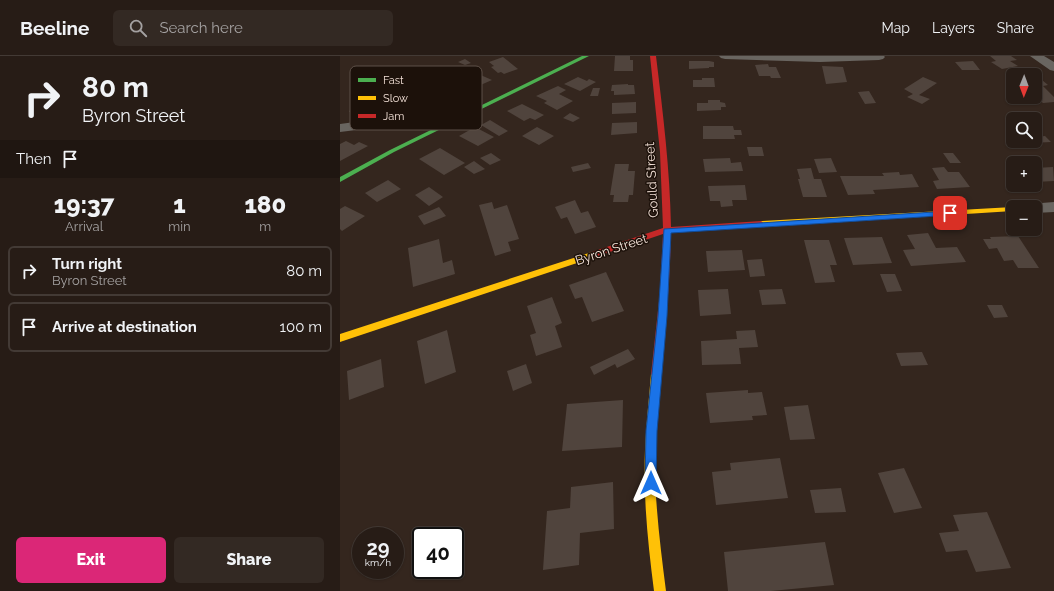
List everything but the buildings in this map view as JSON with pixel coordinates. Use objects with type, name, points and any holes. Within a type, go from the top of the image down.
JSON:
[{"type":"street","points":[[482,107],[586,56]]},
{"type":"street","name":"Gould Street","points":[[653,56],[664,153],[667,230],[663,316],[651,431],[650,469],[660,591]]},
{"type":"street","points":[[725,56],[820,60],[879,57]]},
{"type":"street","points":[[1036,56],[1054,67]]},
{"type":"street","points":[[340,128],[350,127]]},
{"type":"street","points":[[340,180],[392,151],[435,130]]},
{"type":"street","points":[[1042,208],[1054,207]]},
{"type":"street","name":"Byron Street","points":[[340,338],[667,230],[1006,209]]},
{"type":"traffic: fast","points":[[482,107],[586,56]]},
{"type":"traffic: fast","points":[[340,180],[392,151],[435,130]]},
{"type":"traffic: slow","points":[[761,224],[1006,209]]},
{"type":"traffic: slow","points":[[340,338],[592,255]]},
{"type":"traffic: slow","points":[[656,374],[651,432],[650,486],[652,521],[660,591]]},
{"type":"traffic: jam","points":[[653,56],[664,152],[667,210],[666,272],[656,374]]},
{"type":"traffic: jam","points":[[592,255],[667,230],[761,224]]},
{"type":"route","points":[[651,483],[651,431],[663,316],[667,230],[950,213]]}]
